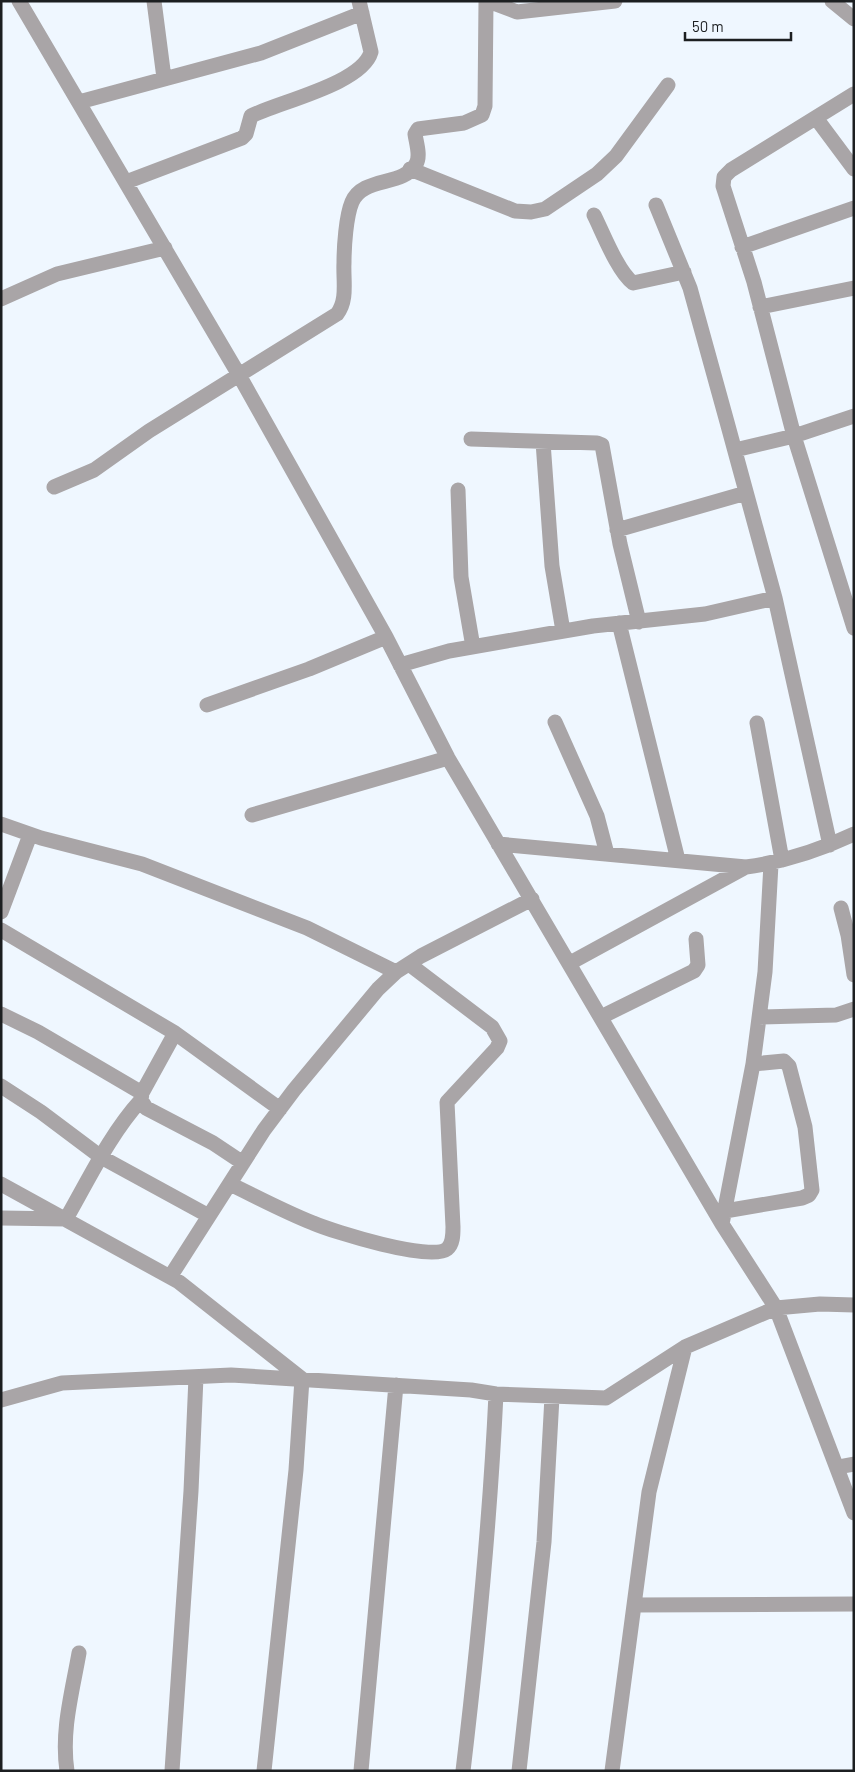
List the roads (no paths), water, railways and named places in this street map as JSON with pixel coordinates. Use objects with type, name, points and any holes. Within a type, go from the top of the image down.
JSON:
[{"type":"street","points":[[19,1],[240,375],[386,637],[448,758],[601,1017],[724,1217],[776,1308],[854,1513]]},
{"type":"street","points":[[154,1],[164,78]]},
{"type":"street","points":[[54,487],[94,470],[149,432],[336,314],[344,299],[344,261],[352,202],[358,193],[366,187],[396,178],[416,164],[418,156],[415,134],[418,129],[464,123],[482,115],[485,106],[487,1],[517,12],[614,1]]},
{"type":"street","points":[[832,1],[854,19]]},
{"type":"street","points":[[79,102],[261,53],[360,7],[371,52],[369,60],[362,67],[293,102],[251,116],[246,134],[242,138],[126,182]]},
{"type":"street","points":[[410,169],[515,211],[532,212],[545,209],[590,179],[616,156],[668,85]]},
{"type":"street","points":[[854,94],[731,170],[724,177],[723,186],[760,307],[794,436],[854,628]]},
{"type":"street","points":[[816,118],[854,169]]},
{"type":"street","points":[[656,205],[690,288],[735,450],[775,598],[830,845]]},
{"type":"street","points":[[742,247],[854,208]]},
{"type":"street","points":[[594,215],[628,280],[633,283],[684,272]]},
{"type":"street","points":[[1,300],[57,274],[165,248]]},
{"type":"street","points":[[760,307],[854,288]]},
{"type":"street","points":[[735,450],[794,436],[854,416]]},
{"type":"street","points":[[471,439],[590,442],[602,445],[617,530],[639,622]]},
{"type":"street","points":[[543,442],[551,557],[563,631]]},
{"type":"street","points":[[458,490],[461,577],[473,647]]},
{"type":"street","points":[[617,530],[746,493]]},
{"type":"street","points":[[400,665],[433,655],[473,647],[619,623],[705,614],[775,598]]},
{"type":"street","points":[[619,623],[678,860]]},
{"type":"street","points":[[207,705],[309,669],[386,637]]},
{"type":"street","points":[[555,722],[594,808],[607,854]]},
{"type":"street","points":[[724,1217],[753,1064],[765,972],[776,862],[757,724]]},
{"type":"street","points":[[252,815],[448,758]]},
{"type":"street","points":[[1,824],[30,835],[142,864],[307,928],[403,968],[492,1027],[500,1041],[497,1048],[447,1102],[453,1228],[452,1243],[446,1250],[437,1253],[413,1251],[352,1236],[313,1223],[230,1184]]},
{"type":"street","points":[[498,844],[746,867],[776,862],[830,845],[854,834]]},
{"type":"street","points":[[1,912],[30,835]]},
{"type":"street","points":[[570,963],[746,867]]},
{"type":"street","points":[[170,1277],[280,1109],[378,989],[403,968],[532,899]]},
{"type":"street","points":[[841,908],[848,935],[854,975]]},
{"type":"street","points":[[1,930],[175,1033],[280,1109]]},
{"type":"street","points":[[601,1017],[694,971],[698,966],[696,939]]},
{"type":"street","points":[[759,1017],[836,1015],[854,1009]]},
{"type":"street","points":[[1,1014],[38,1032],[142,1096],[146,1108],[213,1143],[243,1163]]},
{"type":"street","points":[[66,1219],[101,1157],[142,1096],[175,1033]]},
{"type":"street","points":[[724,1217],[802,1198],[809,1195],[812,1190],[806,1127],[789,1066],[784,1061],[753,1064]]},
{"type":"street","points":[[1,1086],[41,1112],[101,1157],[209,1216]]},
{"type":"street","points":[[1,1184],[170,1277],[206,1302],[302,1379]]},
{"type":"street","points":[[1,1218],[66,1219]]},
{"type":"street","points":[[1,1400],[62,1384],[231,1375],[396,1385],[496,1394],[606,1398],[685,1347],[776,1308],[820,1304],[854,1305]]},
{"type":"street","points":[[612,1771],[649,1492],[685,1347]]},
{"type":"street","points":[[172,1771],[191,1491],[196,1377]]},
{"type":"street","points":[[264,1771],[296,1470],[302,1379]]},
{"type":"street","points":[[361,1771],[396,1385]]},
{"type":"street","points":[[463,1771],[487,1550],[496,1394]]},
{"type":"street","points":[[519,1771],[544,1542],[552,1397]]},
{"type":"street","points":[[838,1467],[854,1464]]},
{"type":"street","points":[[634,1606],[854,1604]]},
{"type":"street","points":[[67,1771],[64,1752],[66,1724],[79,1654]]}]
